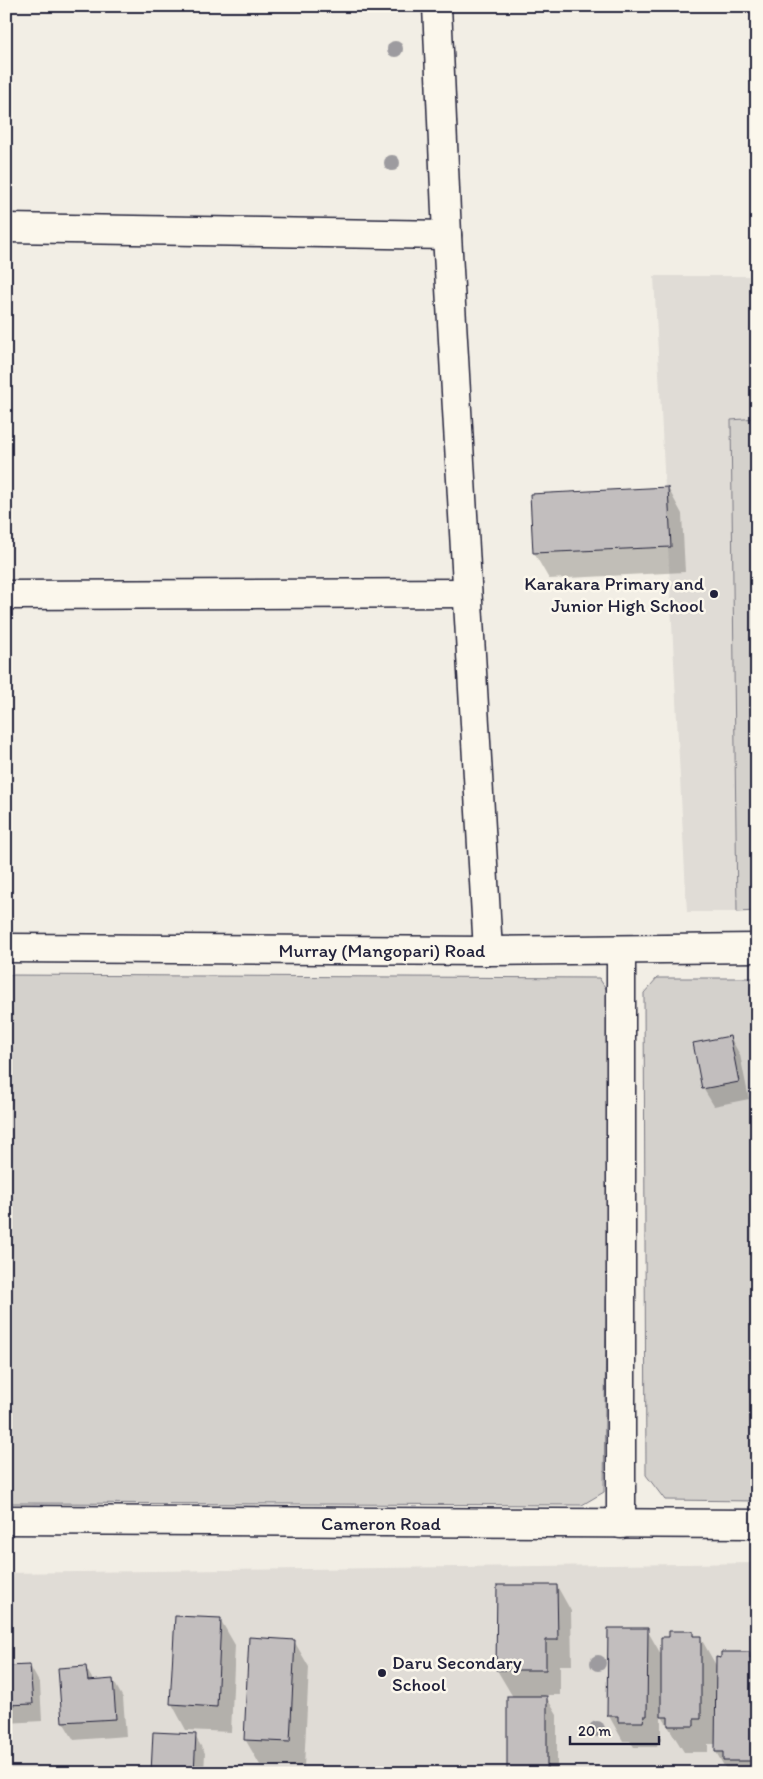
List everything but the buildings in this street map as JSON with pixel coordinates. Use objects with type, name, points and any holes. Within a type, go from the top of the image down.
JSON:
[{"type":"street","points":[[437,6],[447,235],[488,951]]},
{"type":"street","points":[[6,228],[447,235]]},
{"type":"street","points":[[6,596],[467,593]]},
{"type":"street","name":"Murray (Mangopari) Road","points":[[6,948],[488,951],[757,948]]},
{"type":"street","points":[[620,950],[621,1524]]},
{"type":"street","name":"Cameron Road","points":[[6,1520],[757,1524]]},
{"type":"shaded area","name":"Karakara Primary and Junior High School","points":[[654,276],[757,276],[757,912],[687,912]]},
{"type":"shaded area","points":[[757,418],[757,911],[737,912],[731,420]]},
{"type":"shaded area","points":[[6,975],[599,978],[610,995],[604,1492],[582,1505],[6,1503]]},
{"type":"shaded area","points":[[657,978],[757,978],[757,1501],[665,1500],[646,1475],[644,993]]},
{"type":"shaded area","name":"Daru Secondary School","points":[[757,1563],[757,1773],[6,1773],[6,1573]]},
{"type":"place","name":"Karakara Primary and Junior High School","points":[[714,594]]},
{"type":"place","name":"Daru Secondary School","points":[[382,1673]]}]
